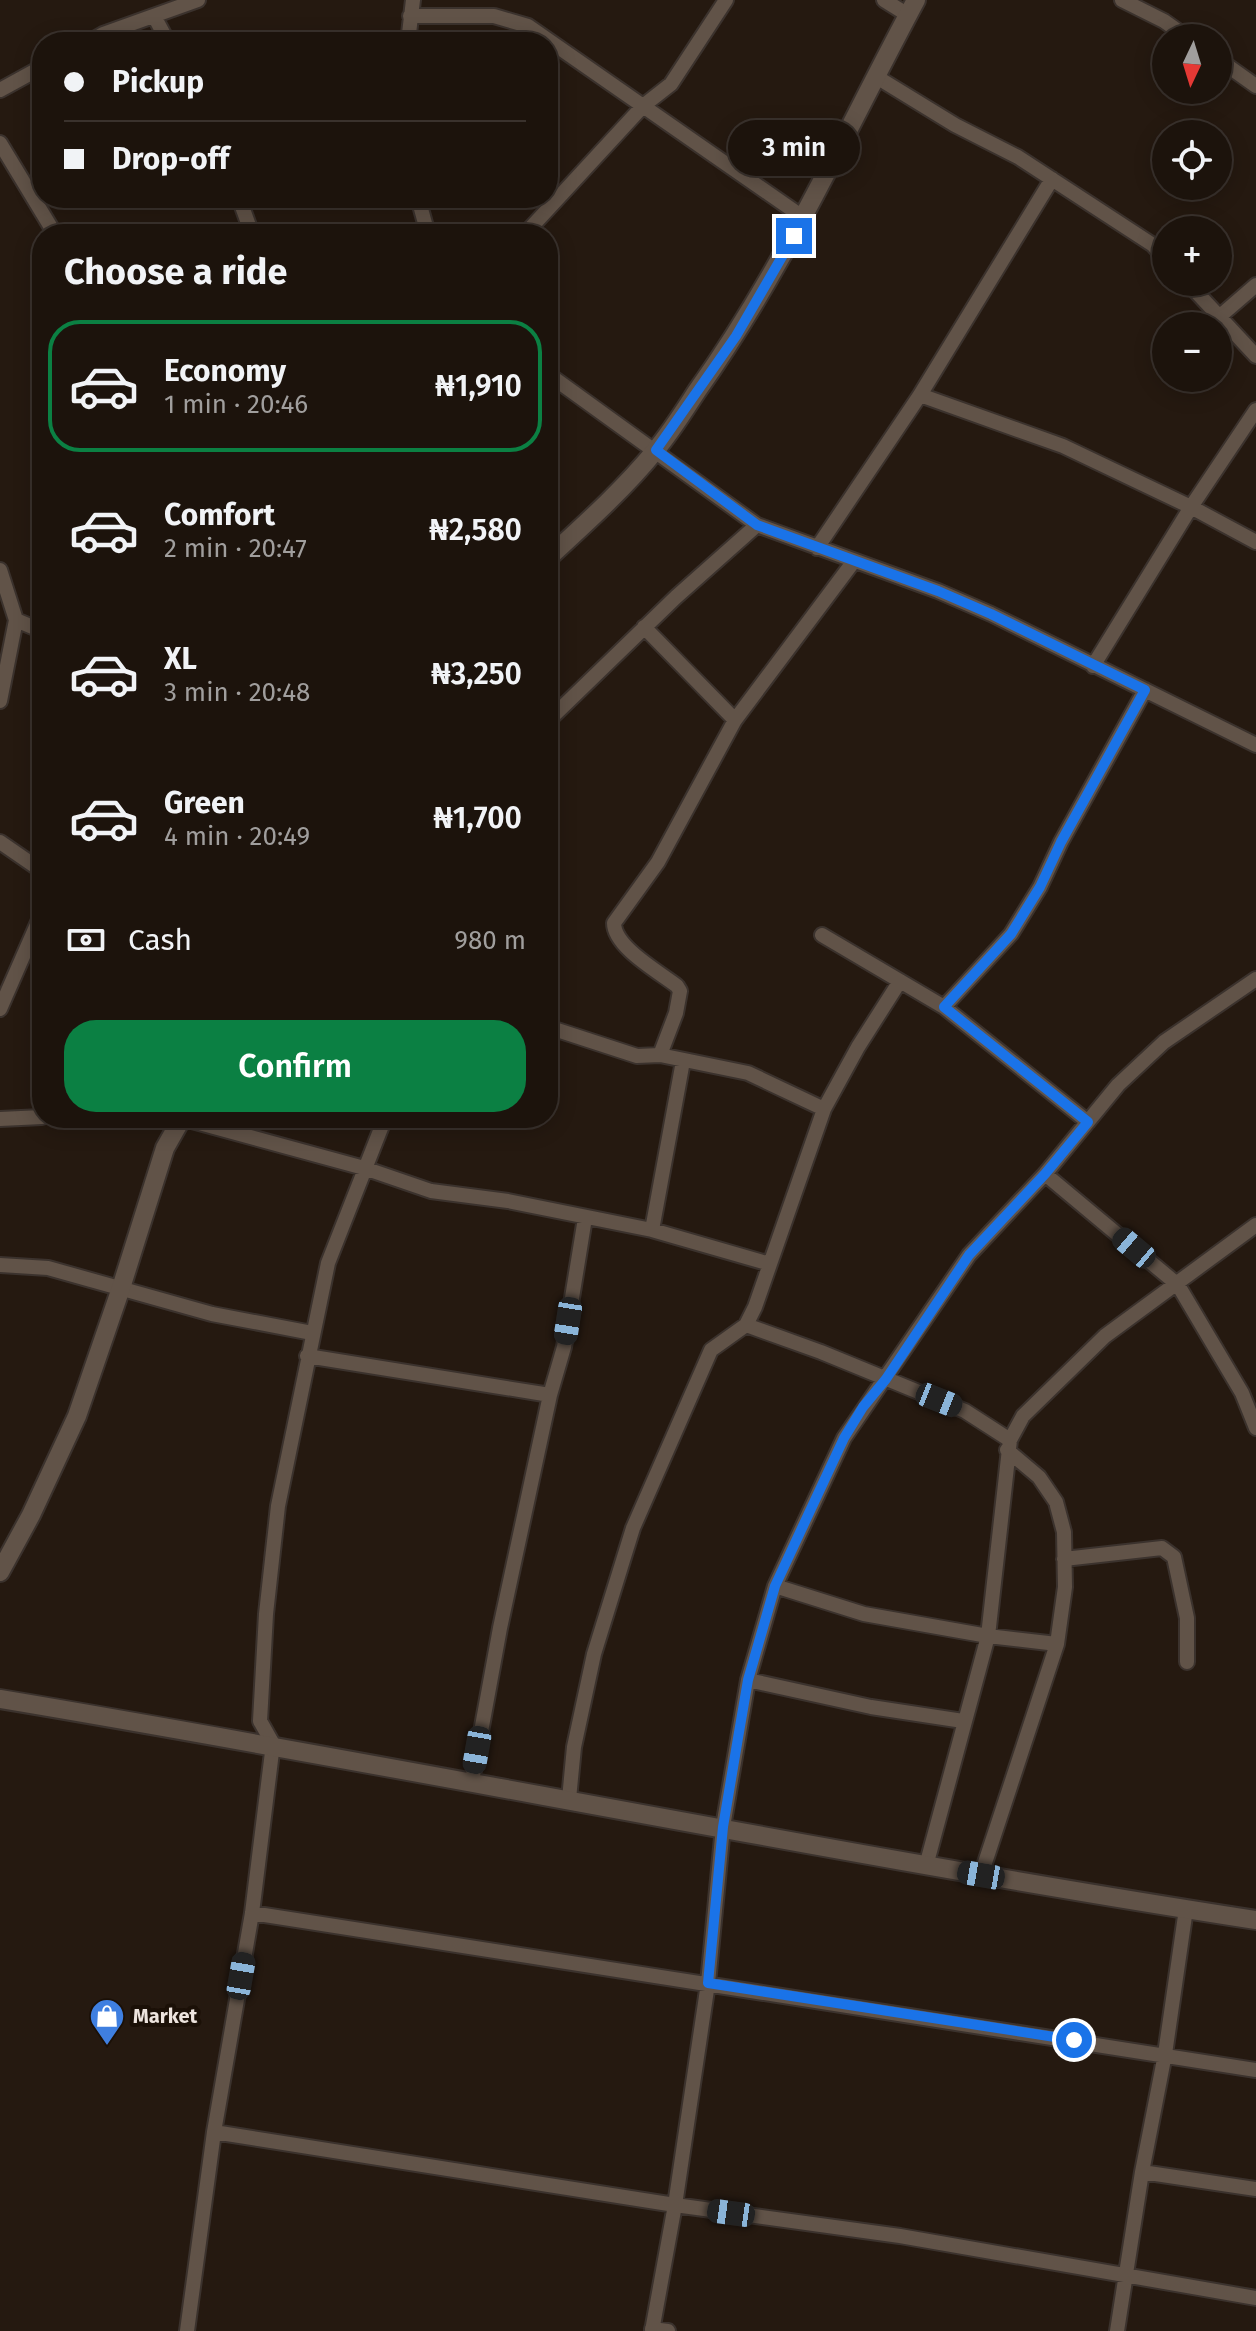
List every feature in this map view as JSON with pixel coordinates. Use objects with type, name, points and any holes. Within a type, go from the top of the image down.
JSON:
[{"type":"street","points":[[114,32],[198,0]]},
{"type":"street","points":[[409,32],[413,0]]},
{"type":"street","points":[[558,198],[643,106],[671,84],[726,0]]},
{"type":"street","points":[[558,549],[592,519],[656,450],[736,336],[804,218],[912,8],[884,0]]},
{"type":"street","points":[[1122,0],[1168,24]]},
{"type":"street","points":[[154,16],[163,32]]},
{"type":"street","points":[[410,16],[494,16],[512,19],[537,32]]},
{"type":"street","points":[[558,47],[804,218]]},
{"type":"street","points":[[1232,69],[1256,86]]},
{"type":"street","points":[[0,90],[32,72]]},
{"type":"street","points":[[875,76],[955,125],[1018,157],[1152,244]]},
{"type":"street","points":[[0,143],[32,196]]},
{"type":"street","points":[[817,548],[920,395],[1052,179]]},
{"type":"street","points":[[534,224],[549,208]]},
{"type":"street","points":[[1225,312],[1256,285]]},
{"type":"street","points":[[1200,296],[1214,312]]},
{"type":"street","points":[[1232,331],[1256,356]]},
{"type":"street","points":[[558,381],[757,525],[991,614],[1256,745]]},
{"type":"street","points":[[920,395],[1063,446],[1256,542]]},
{"type":"street","points":[[1093,666],[1191,507],[1256,410]]},
{"type":"street","points":[[558,711],[644,627],[757,525]]},
{"type":"street","points":[[660,1055],[676,1013],[680,991],[627,948],[616,936],[614,923],[658,862],[735,720],[854,561]]},
{"type":"street","points":[[0,570],[16,620],[0,701]]},
{"type":"street","points":[[16,620],[32,627]]},
{"type":"street","points":[[644,627],[735,720]]},
{"type":"street","points":[[944,1007],[1011,934],[1040,887],[1061,842],[1145,690]]},
{"type":"street","points":[[0,842],[32,864]]},
{"type":"street","points":[[822,935],[944,1007],[1088,1122]]},
{"type":"street","points":[[0,1009],[32,936]]},
{"type":"street","points":[[668,2331],[652,2330],[675,2205],[708,1983],[723,1827],[748,1680],[775,1586],[844,1438],[969,1255],[1045,1174],[1118,1085],[1164,1042],[1256,979]]},
{"type":"street","points":[[569,1799],[574,1747],[594,1654],[633,1528],[711,1350],[746,1325],[824,1109],[858,1047],[900,981]]},
{"type":"street","points":[[558,1030],[637,1056],[660,1055],[748,1073],[824,1109]]},
{"type":"street","points":[[652,1230],[683,1061]]},
{"type":"street","points":[[0,1119],[32,1117]]},
{"type":"street","points":[[0,1572],[31,1515],[77,1416],[165,1148],[176,1128]]},
{"type":"street","points":[[218,1128],[364,1168],[431,1191],[508,1201],[652,1230],[770,1264]]},
{"type":"street","points":[[187,2331],[214,2132],[252,1913],[273,1744],[260,1721],[266,1614],[278,1506],[328,1263],[381,1128]]},
{"type":"street","points":[[1045,1174],[1178,1285],[1242,1393],[1256,1428]]},
{"type":"street","points":[[472,1781],[500,1628],[550,1395],[564,1347],[585,1218]]},
{"type":"street","points":[[926,1866],[988,1636],[1008,1445],[1023,1416],[1105,1336],[1256,1225]]},
{"type":"street","points":[[0,1265],[48,1268],[212,1314],[312,1333]]},
{"type":"street","points":[[746,1325],[965,1411],[1008,1445],[1039,1477],[1056,1502],[1064,1532],[1065,1587],[1057,1644],[981,1875]]},
{"type":"street","points":[[307,1356],[550,1395]]},
{"type":"street","points":[[1242,1393],[1256,1386]]},
{"type":"street","points":[[1064,1559],[1162,1548],[1174,1557],[1187,1618],[1187,1662]]},
{"type":"street","points":[[775,1586],[864,1614],[988,1636],[1057,1644]]},
{"type":"street","points":[[748,1680],[871,1707],[963,1721]]},
{"type":"street","points":[[0,1699],[273,1744],[926,1866],[1256,1920]]},
{"type":"street","points":[[1117,2331],[1142,2172],[1165,2054],[1186,1909]]},
{"type":"street","points":[[252,1913],[1256,2070]]},
{"type":"street","points":[[214,2132],[675,2205],[900,2236],[1256,2298]]},
{"type":"street","points":[[1142,2172],[1256,2189]]},
{"type":"place","name":"Market","points":[[107,2047]]},
{"type":"route","points":[[794,236],[736,336],[656,450],[757,525],[938,591],[1145,690],[1061,842],[1040,887],[1011,934],[944,1007],[1088,1122],[1045,1174],[969,1255],[886,1379],[863,1407],[844,1438],[775,1586],[748,1680],[738,1738],[723,1827],[708,1983],[1074,2040]]}]
